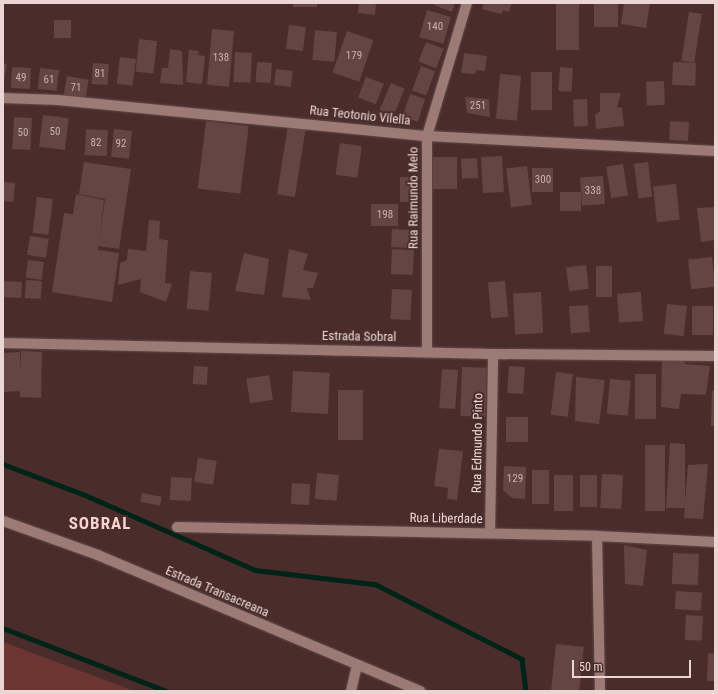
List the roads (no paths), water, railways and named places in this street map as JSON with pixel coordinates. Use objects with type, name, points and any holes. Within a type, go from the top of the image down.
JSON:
[{"type":"street","name":"Rua Raimundo Melo","points":[[427,352],[427,136],[467,3]]},
{"type":"street","name":"Rua Teotonio Vilella","points":[[3,98],[58,100],[427,136],[715,151]]},
{"type":"street","name":"Estrada Sobral","points":[[3,343],[493,354],[715,356]]},
{"type":"street","name":"Rua Edmundo Pinto","points":[[490,533],[493,354]]},
{"type":"street","name":"Estrada Transacreana","points":[[3,521],[98,555],[420,691]]},
{"type":"street","name":"Rua Liberdade","points":[[177,527],[490,533],[597,536],[715,542]]},
{"type":"street","points":[[597,536],[600,691]]},
{"type":"street","points":[[351,691],[357,665]]},
{"type":"waterway","points":[[3,464],[83,494],[255,570],[375,584],[522,659],[526,691]]},
{"type":"waterway","points":[[3,628],[166,691]]},
{"type":"district","name":"SOBRAL","points":[[100,524]]}]
